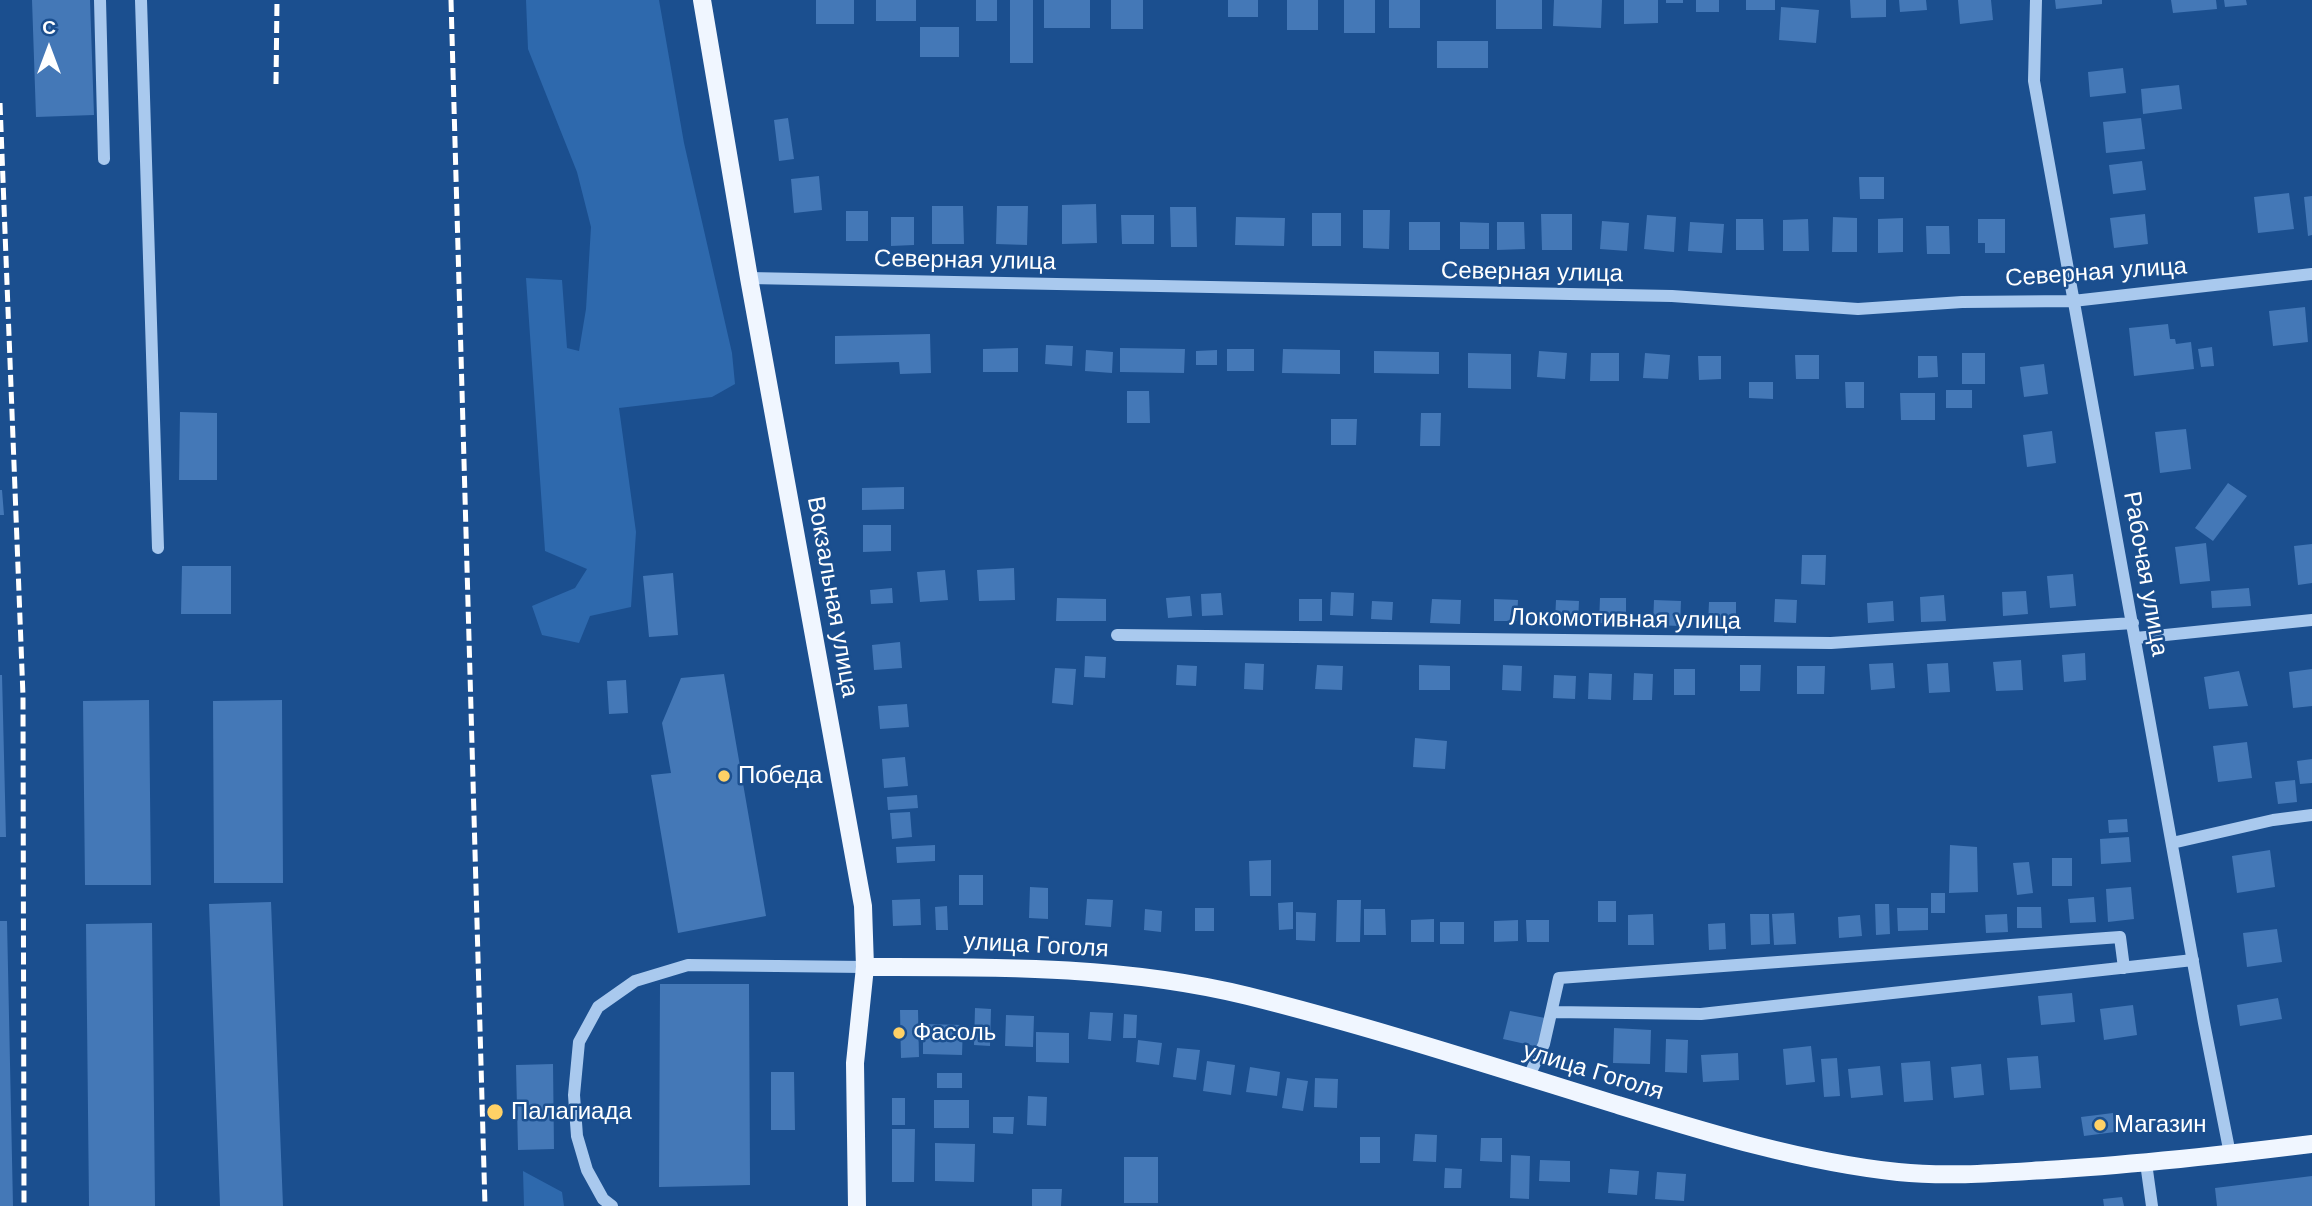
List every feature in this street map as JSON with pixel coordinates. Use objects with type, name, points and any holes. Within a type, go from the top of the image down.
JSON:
[{"type":"main road","name":"Вокзальная улица","points":[[702,0],[749,278],[863,906],[864,967],[855,1063],[857,1206]]},
{"type":"main road","name":"улица Гоголя","points":[[864,967],[1074,969],[1181,982],[1317,1014],[1696,1129],[1793,1153],[1899,1172],[1976,1174],[2146,1163],[2312,1144]]},
{"type":"street","points":[[100,0],[104,159]]},
{"type":"street","points":[[141,0],[158,548]]},
{"type":"street","name":"Рабочая улица","points":[[2036,0],[2034,81],[2230,1154]]},
{"type":"street","name":"Северная улица","points":[[749,278],[1672,296],[1857,309],[1962,302],[2073,301],[2312,274]]},
{"type":"street","points":[[2136,638],[2312,620]]},
{"type":"street","name":"Локомотивная улица","points":[[1117,635],[1831,643],[2133,622]]},
{"type":"street","points":[[2172,843],[2273,820],[2312,815]]},
{"type":"street","points":[[1528,1078],[1544,1044],[1559,978],[2120,937],[2124,968]]},
{"type":"street","points":[[1552,1012],[1701,1014],[2193,960]]},
{"type":"street","points":[[612,1206],[603,1199],[586,1170],[577,1136],[574,1094],[579,1042],[598,1007],[635,981],[688,965],[864,967]]},
{"type":"street","points":[[2146,1163],[2151,1206]]},
{"type":"shaded area","points":[[526,0],[659,0],[684,143],[732,353],[735,384],[712,397],[619,408],[636,532],[631,607],[590,616],[579,643],[542,635],[532,606],[575,588],[587,569],[545,551],[526,278],[562,280],[567,348],[579,351],[586,309],[591,227],[577,172],[528,49]]},
{"type":"shaded area","points":[[523,1171],[562,1192],[564,1206],[524,1206]]},
{"type":"building","points":[[32,0],[90,0],[94,115],[36,117]]},
{"type":"building","points":[[816,0],[854,0],[854,24],[816,24]]},
{"type":"building","points":[[876,0],[916,0],[916,21],[876,21]]},
{"type":"building","points":[[976,0],[997,0],[997,21],[976,21]]},
{"type":"building","points":[[1010,0],[1033,0],[1033,63],[1010,63]]},
{"type":"building","points":[[1044,0],[1090,0],[1090,28],[1044,28]]},
{"type":"building","points":[[1111,0],[1143,0],[1143,29],[1111,29]]},
{"type":"building","points":[[1228,0],[1258,0],[1258,17],[1228,17]]},
{"type":"building","points":[[1287,0],[1318,0],[1318,30],[1287,30]]},
{"type":"building","points":[[1344,0],[1375,0],[1375,33],[1344,33]]},
{"type":"building","points":[[1389,0],[1420,0],[1420,28],[1389,28]]},
{"type":"building","points":[[1496,0],[1542,0],[1542,29],[1496,29]]},
{"type":"building","points":[[1554,0],[1602,0],[1601,28],[1553,26]]},
{"type":"building","points":[[1624,0],[1658,0],[1658,23],[1624,24]]},
{"type":"building","points":[[1666,0],[1683,0],[1683,3],[1666,3]]},
{"type":"building","points":[[1696,0],[1719,0],[1719,12],[1696,12]]},
{"type":"building","points":[[1746,0],[1775,0],[1775,10],[1746,10]]},
{"type":"building","points":[[1850,0],[1886,0],[1886,17],[1851,18]]},
{"type":"building","points":[[1899,0],[1926,0],[1927,10],[1900,12]]},
{"type":"building","points":[[1958,0],[1991,0],[1993,20],[1960,24]]},
{"type":"building","points":[[2055,0],[2102,0],[2102,4],[2056,9]]},
{"type":"building","points":[[2171,0],[2216,0],[2217,9],[2173,13]]},
{"type":"building","points":[[2224,0],[2246,0],[2247,5],[2225,7]]},
{"type":"building","points":[[1781,7],[1819,10],[1816,43],[1779,40]]},
{"type":"building","points":[[920,27],[959,27],[959,57],[920,57]]},
{"type":"building","points":[[1437,41],[1488,41],[1488,68],[1437,68]]},
{"type":"building","points":[[2123,68],[2126,93],[2090,97],[2088,72]]},
{"type":"building","points":[[2179,85],[2182,109],[2143,114],[2141,89]]},
{"type":"building","points":[[788,118],[794,159],[779,161],[774,120]]},
{"type":"building","points":[[2141,118],[2145,149],[2106,153],[2103,122]]},
{"type":"building","points":[[2142,161],[2146,190],[2113,194],[2109,165]]},
{"type":"building","points":[[819,176],[822,210],[794,213],[791,179]]},
{"type":"building","points":[[1859,177],[1884,177],[1884,199],[1860,199]]},
{"type":"building","points":[[2289,193],[2294,229],[2258,233],[2254,197]]},
{"type":"building","points":[[2312,196],[2312,235],[2308,236],[2304,197]]},
{"type":"building","points":[[1096,204],[1097,243],[1062,244],[1062,205]]},
{"type":"building","points":[[932,206],[963,206],[964,244],[932,244]]},
{"type":"building","points":[[997,206],[1028,206],[1027,245],[996,244]]},
{"type":"building","points":[[1170,207],[1196,207],[1197,247],[1171,247]]},
{"type":"building","points":[[1363,210],[1390,210],[1389,249],[1363,248]]},
{"type":"building","points":[[846,211],[868,211],[868,241],[846,241]]},
{"type":"building","points":[[1312,213],[1341,213],[1341,246],[1312,246]]},
{"type":"building","points":[[1541,214],[1572,214],[1572,250],[1542,250]]},
{"type":"building","points":[[2145,214],[2148,244],[2114,248],[2110,218]]},
{"type":"building","points":[[1121,215],[1154,215],[1154,244],[1122,244]]},
{"type":"building","points":[[1647,215],[1676,217],[1674,252],[1644,249]]},
{"type":"building","points":[[891,217],[914,217],[914,245],[891,246]]},
{"type":"building","points":[[1236,217],[1285,218],[1284,246],[1235,245]]},
{"type":"building","points":[[1833,217],[1857,218],[1857,252],[1832,252]]},
{"type":"building","points":[[1903,218],[1903,252],[1878,253],[1878,219]]},
{"type":"building","points":[[1736,219],[1763,219],[1764,250],[1736,250]]},
{"type":"building","points":[[1808,219],[1809,251],[1783,251],[1783,220]]},
{"type":"building","points":[[1978,219],[2005,219],[2005,253],[1985,253],[1985,243],[1978,243]]},
{"type":"building","points":[[1602,221],[1629,223],[1627,251],[1600,249]]},
{"type":"building","points":[[1409,222],[1440,222],[1440,250],[1409,250]]},
{"type":"building","points":[[1460,222],[1489,223],[1489,249],[1460,249]]},
{"type":"building","points":[[1497,222],[1524,222],[1525,249],[1497,250]]},
{"type":"building","points":[[1690,222],[1724,224],[1722,253],[1688,251]]},
{"type":"building","points":[[1926,226],[1949,226],[1950,254],[1927,254]]},
{"type":"building","points":[[2305,307],[2308,342],[2273,346],[2269,311]]},
{"type":"building","points":[[2168,324],[2170,339],[2175,339],[2176,344],[2191,342],[2194,369],[2134,376],[2129,328]]},
{"type":"building","points":[[930,334],[931,373],[900,374],[899,362],[835,364],[835,336]]},
{"type":"building","points":[[1046,345],[1073,346],[1072,366],[1045,364]]},
{"type":"building","points":[[2212,347],[2214,366],[2201,367],[2198,349]]},
{"type":"building","points":[[1018,348],[1018,372],[983,372],[983,349]]},
{"type":"building","points":[[1120,348],[1185,349],[1184,373],[1120,372]]},
{"type":"building","points":[[1227,349],[1254,349],[1254,371],[1227,371]]},
{"type":"building","points":[[1283,349],[1340,350],[1340,374],[1282,373]]},
{"type":"building","points":[[1086,350],[1113,352],[1112,373],[1085,371]]},
{"type":"building","points":[[1217,350],[1217,365],[1196,365],[1196,351]]},
{"type":"building","points":[[1374,351],[1439,352],[1439,374],[1374,373]]},
{"type":"building","points":[[1539,351],[1567,353],[1565,379],[1537,377]]},
{"type":"building","points":[[1468,353],[1511,354],[1511,389],[1468,388]]},
{"type":"building","points":[[1591,353],[1619,353],[1619,381],[1590,381]]},
{"type":"building","points":[[1645,353],[1670,355],[1668,379],[1643,378]]},
{"type":"building","points":[[1962,353],[1985,353],[1985,384],[1962,384]]},
{"type":"building","points":[[1795,355],[1819,355],[1819,379],[1796,379]]},
{"type":"building","points":[[1698,356],[1721,356],[1721,379],[1699,380]]},
{"type":"building","points":[[1918,356],[1937,356],[1938,377],[1918,378]]},
{"type":"building","points":[[2044,364],[2048,394],[2024,397],[2020,367]]},
{"type":"building","points":[[1749,382],[1773,382],[1773,399],[1749,398]]},
{"type":"building","points":[[1845,382],[1864,382],[1864,408],[1846,408]]},
{"type":"building","points":[[1946,390],[1972,390],[1972,408],[1946,408]]},
{"type":"building","points":[[1127,391],[1149,391],[1150,423],[1127,423]]},
{"type":"building","points":[[1900,393],[1935,393],[1935,420],[1901,420]]},
{"type":"building","points":[[180,412],[217,413],[217,480],[179,480]]},
{"type":"building","points":[[1421,413],[1441,413],[1440,446],[1420,446]]},
{"type":"building","points":[[1331,419],[1357,419],[1356,445],[1331,445]]},
{"type":"building","points":[[2186,429],[2191,469],[2160,473],[2155,432]]},
{"type":"building","points":[[2052,431],[2056,463],[2027,467],[2023,435]]},
{"type":"building","points":[[2228,483],[2247,496],[2213,541],[2195,528]]},
{"type":"building","points":[[904,487],[904,509],[862,510],[862,488]]},
{"type":"building","points":[[2,490],[4,515],[0,515]]},
{"type":"building","points":[[863,525],[891,525],[891,551],[863,552]]},
{"type":"building","points":[[2206,543],[2210,581],[2180,584],[2175,547]]},
{"type":"building","points":[[2312,544],[2312,583],[2298,585],[2294,546]]},
{"type":"building","points":[[1802,555],[1826,555],[1825,585],[1801,584]]},
{"type":"building","points":[[182,566],[231,566],[231,614],[181,614]]},
{"type":"building","points":[[1014,568],[1015,600],[979,601],[977,570]]},
{"type":"building","points":[[945,570],[948,600],[920,602],[917,572]]},
{"type":"building","points":[[673,573],[678,635],[649,637],[643,576]]},
{"type":"building","points":[[2073,574],[2076,606],[2050,608],[2047,576]]},
{"type":"building","points":[[892,588],[893,603],[871,604],[870,590]]},
{"type":"building","points":[[2249,588],[2251,606],[2212,608],[2211,591]]},
{"type":"building","points":[[2026,591],[2028,614],[2003,616],[2002,592]]},
{"type":"building","points":[[1331,592],[1354,593],[1353,616],[1330,615]]},
{"type":"building","points":[[1221,593],[1223,615],[1202,616],[1201,594]]},
{"type":"building","points":[[1944,595],[1946,621],[1921,622],[1920,597]]},
{"type":"building","points":[[1190,596],[1192,616],[1168,618],[1166,598]]},
{"type":"building","points":[[1057,598],[1106,599],[1106,621],[1056,621]]},
{"type":"building","points":[[1600,598],[1626,598],[1626,623],[1599,623]]},
{"type":"building","points":[[1299,599],[1322,599],[1322,621],[1299,621]]},
{"type":"building","points":[[1432,599],[1461,600],[1460,624],[1430,623]]},
{"type":"building","points":[[1494,599],[1518,600],[1517,621],[1494,621]]},
{"type":"building","points":[[1775,599],[1797,600],[1796,623],[1774,622]]},
{"type":"building","points":[[1556,600],[1579,601],[1578,623],[1555,622]]},
{"type":"building","points":[[1654,600],[1681,601],[1680,626],[1653,625]]},
{"type":"building","points":[[1372,601],[1393,602],[1392,620],[1371,619]]},
{"type":"building","points":[[1893,601],[1894,621],[1868,623],[1867,603]]},
{"type":"building","points":[[1709,602],[1736,602],[1736,625],[1708,625]]},
{"type":"building","points":[[900,642],[902,668],[874,670],[872,645]]},
{"type":"building","points":[[2085,653],[2086,680],[2064,682],[2062,655]]},
{"type":"building","points":[[1085,656],[1106,657],[1105,678],[1084,677]]},
{"type":"building","points":[[2021,660],[2023,690],[1996,691],[1993,662]]},
{"type":"building","points":[[1245,663],[1264,664],[1263,690],[1244,689]]},
{"type":"building","points":[[1893,663],[1895,688],[1871,690],[1869,664]]},
{"type":"building","points":[[1948,663],[1950,692],[1929,693],[1927,664]]},
{"type":"building","points":[[1177,665],[1197,666],[1196,686],[1176,685]]},
{"type":"building","points":[[1317,665],[1343,666],[1342,690],[1315,689]]},
{"type":"building","points":[[1419,665],[1450,666],[1450,690],[1419,690]]},
{"type":"building","points":[[1503,665],[1522,666],[1521,691],[1502,690]]},
{"type":"building","points":[[1740,665],[1761,665],[1760,691],[1740,691]]},
{"type":"building","points":[[1797,666],[1825,666],[1824,694],[1797,694]]},
{"type":"building","points":[[1055,668],[1076,669],[1073,705],[1052,703]]},
{"type":"building","points":[[1674,669],[1695,669],[1695,695],[1674,695]]},
{"type":"building","points":[[2312,669],[2312,706],[2293,708],[2289,672]]},
{"type":"building","points":[[2239,671],[2248,706],[2209,709],[2204,677]]},
{"type":"building","points":[[1589,673],[1612,674],[1611,700],[1588,699]]},
{"type":"building","points":[[1634,673],[1653,674],[1652,700],[1633,700]]},
{"type":"building","points":[[724,674],[766,916],[678,933],[651,775],[671,773],[662,723],[681,678]]},
{"type":"building","points":[[2,675],[6,837],[0,837]]},
{"type":"building","points":[[1554,675],[1576,676],[1575,699],[1553,698]]},
{"type":"building","points":[[626,680],[628,713],[609,714],[607,681]]},
{"type":"building","points":[[149,700],[151,885],[85,885],[83,701]]},
{"type":"building","points":[[282,700],[283,883],[214,883],[213,701]]},
{"type":"building","points":[[907,704],[909,727],[880,729],[878,706]]},
{"type":"building","points":[[1415,738],[1447,741],[1445,769],[1413,767]]},
{"type":"building","points":[[2247,742],[2252,778],[2218,782],[2213,746]]},
{"type":"building","points":[[905,757],[908,786],[884,788],[882,759]]},
{"type":"building","points":[[2312,759],[2312,783],[2300,784],[2297,761]]},
{"type":"building","points":[[2295,780],[2297,802],[2278,804],[2275,782]]},
{"type":"building","points":[[917,795],[918,808],[888,810],[887,797]]},
{"type":"building","points":[[910,812],[912,837],[892,839],[890,813]]},
{"type":"building","points":[[2127,819],[2128,832],[2109,833],[2108,820]]},
{"type":"building","points":[[2129,837],[2131,862],[2101,864],[2100,839]]},
{"type":"building","points":[[935,845],[935,861],[897,863],[896,847]]},
{"type":"building","points":[[1950,845],[1977,847],[1978,892],[1949,893]]},
{"type":"building","points":[[2270,850],[2275,887],[2237,893],[2232,856]]},
{"type":"building","points":[[2052,858],[2072,858],[2072,886],[2052,886]]},
{"type":"building","points":[[1271,860],[1271,896],[1250,896],[1249,861]]},
{"type":"building","points":[[2029,862],[2033,893],[2017,895],[2013,863]]},
{"type":"building","points":[[959,875],[983,875],[983,905],[959,905]]},
{"type":"building","points":[[1030,887],[1048,888],[1048,919],[1029,918]]},
{"type":"building","points":[[2131,887],[2134,919],[2108,922],[2106,889]]},
{"type":"building","points":[[1931,893],[1945,893],[1945,913],[1931,913]]},
{"type":"building","points":[[2094,897],[2096,922],[2070,923],[2068,899]]},
{"type":"building","points":[[920,899],[921,925],[893,926],[892,900]]},
{"type":"building","points":[[1087,899],[1113,900],[1111,927],[1085,925]]},
{"type":"building","points":[[1337,900],[1361,900],[1360,942],[1336,942]]},
{"type":"building","points":[[1598,901],[1616,901],[1616,922],[1598,922]]},
{"type":"building","points":[[271,902],[283,1206],[220,1206],[209,904]]},
{"type":"building","points":[[1293,902],[1293,929],[1279,930],[1278,903]]},
{"type":"building","points":[[1875,904],[1889,904],[1890,934],[1876,935]]},
{"type":"building","points":[[947,906],[948,930],[936,930],[935,907]]},
{"type":"building","points":[[2017,907],[2041,907],[2042,928],[2017,928]]},
{"type":"building","points":[[1195,908],[1214,908],[1214,931],[1195,931]]},
{"type":"building","points":[[1897,908],[1928,908],[1928,930],[1898,931]]},
{"type":"building","points":[[1145,909],[1162,911],[1161,932],[1144,930]]},
{"type":"building","points":[[1364,909],[1385,909],[1386,935],[1364,935]]},
{"type":"building","points":[[1296,912],[1316,913],[1315,941],[1296,940]]},
{"type":"building","points":[[1794,913],[1796,944],[1774,945],[1772,914]]},
{"type":"building","points":[[1653,914],[1654,945],[1628,945],[1628,915]]},
{"type":"building","points":[[1750,914],[1769,914],[1770,944],[1751,945]]},
{"type":"building","points":[[2007,914],[2008,932],[1986,933],[1985,915]]},
{"type":"building","points":[[1860,915],[1862,936],[1839,938],[1838,917]]},
{"type":"building","points":[[1434,919],[1434,942],[1411,942],[1411,920]]},
{"type":"building","points":[[1518,920],[1518,941],[1494,942],[1494,921]]},
{"type":"building","points":[[1526,920],[1549,920],[1549,942],[1527,942]]},
{"type":"building","points":[[0,921],[7,921],[13,1206],[0,1206]]},
{"type":"building","points":[[1440,922],[1464,922],[1464,944],[1440,944]]},
{"type":"building","points":[[152,923],[155,1206],[89,1206],[86,924]]},
{"type":"building","points":[[1725,923],[1726,949],[1709,950],[1708,924]]},
{"type":"building","points":[[2277,929],[2282,962],[2247,967],[2243,933]]},
{"type":"building","points":[[660,984],[749,984],[750,1185],[659,1187]]},
{"type":"building","points":[[2072,993],[2075,1022],[2041,1025],[2038,996]]},
{"type":"building","points":[[2278,998],[2282,1019],[2240,1026],[2237,1005]]},
{"type":"building","points":[[2133,1005],[2137,1035],[2104,1040],[2100,1009]]},
{"type":"building","points":[[975,1008],[991,1009],[990,1046],[974,1045]]},
{"type":"building","points":[[900,1010],[918,1010],[919,1057],[901,1058]]},
{"type":"building","points":[[1510,1011],[1545,1018],[1539,1047],[1503,1039]]},
{"type":"building","points":[[1090,1012],[1113,1013],[1111,1041],[1088,1039]]},
{"type":"building","points":[[1124,1014],[1137,1015],[1136,1038],[1123,1038]]},
{"type":"building","points":[[1006,1015],[1034,1016],[1033,1047],[1005,1046]]},
{"type":"building","points":[[923,1024],[963,1025],[962,1055],[923,1054]]},
{"type":"building","points":[[1614,1028],[1651,1030],[1650,1064],[1613,1063]]},
{"type":"building","points":[[1036,1032],[1069,1033],[1069,1063],[1036,1062]]},
{"type":"building","points":[[1666,1039],[1688,1040],[1687,1073],[1665,1072]]},
{"type":"building","points":[[1138,1040],[1162,1043],[1159,1065],[1136,1062]]},
{"type":"building","points":[[1811,1046],[1815,1082],[1786,1085],[1783,1049]]},
{"type":"building","points":[[1177,1048],[1200,1050],[1196,1080],[1173,1077]]},
{"type":"building","points":[[1738,1053],[1739,1080],[1703,1082],[1701,1055]]},
{"type":"building","points":[[2038,1056],[2041,1088],[2010,1090],[2007,1058]]},
{"type":"building","points":[[1837,1058],[1840,1096],[1824,1097],[1821,1059]]},
{"type":"building","points":[[1207,1061],[1235,1065],[1231,1095],[1203,1091]]},
{"type":"building","points":[[1930,1061],[1933,1100],[1904,1102],[1901,1063]]},
{"type":"building","name":"Палагиада","points":[[553,1064],[554,1149],[518,1150],[516,1065]]},
{"type":"building","points":[[1981,1064],[1984,1095],[1954,1098],[1951,1067]]},
{"type":"building","points":[[1880,1066],[1883,1095],[1851,1098],[1848,1069]]},
{"type":"building","points":[[1250,1067],[1280,1072],[1277,1096],[1246,1092]]},
{"type":"building","points":[[771,1072],[794,1072],[795,1130],[771,1130]]},
{"type":"building","points":[[937,1073],[962,1073],[962,1088],[937,1088]]},
{"type":"building","points":[[1287,1078],[1308,1081],[1303,1111],[1282,1108]]},
{"type":"building","points":[[1315,1078],[1338,1079],[1337,1108],[1314,1107]]},
{"type":"building","points":[[1028,1096],[1047,1097],[1046,1126],[1027,1125]]},
{"type":"building","points":[[892,1098],[905,1098],[905,1125],[892,1125]]},
{"type":"building","points":[[934,1100],[969,1100],[969,1128],[934,1128]]},
{"type":"building","points":[[2113,1113],[2115,1132],[2084,1136],[2081,1117]]},
{"type":"building","points":[[993,1117],[1014,1117],[1013,1134],[993,1133]]},
{"type":"building","points":[[892,1129],[915,1129],[914,1182],[892,1182]]},
{"type":"building","points":[[1415,1134],[1437,1135],[1436,1162],[1413,1161]]},
{"type":"building","points":[[1360,1137],[1380,1137],[1380,1163],[1360,1163]]},
{"type":"building","points":[[1481,1138],[1502,1138],[1502,1162],[1480,1161]]},
{"type":"building","points":[[935,1143],[975,1144],[974,1182],[935,1181]]},
{"type":"building","points":[[1511,1155],[1530,1156],[1529,1199],[1510,1198]]},
{"type":"building","points":[[1124,1157],[1158,1157],[1158,1203],[1124,1203]]},
{"type":"building","points":[[1540,1160],[1570,1161],[1570,1182],[1539,1181]]},
{"type":"building","points":[[1445,1168],[1462,1169],[1461,1188],[1444,1188]]},
{"type":"building","points":[[1610,1169],[1639,1171],[1637,1195],[1608,1193]]},
{"type":"building","points":[[1657,1172],[1686,1174],[1684,1201],[1655,1199]]},
{"type":"building","points":[[2312,1176],[2312,1206],[2217,1206],[2215,1188]]},
{"type":"building","points":[[1032,1189],[1062,1189],[1061,1206],[1032,1206]]},
{"type":"building","points":[[2122,1197],[2124,1206],[2104,1206],[2103,1199]]},
{"type":"railway","points":[[276,84],[277,0]]},
{"type":"railway","points":[[451,0],[485,1206]]},
{"type":"railway","points":[[0,103],[23,696],[24,1206]]},
{"type":"place","name":"Победа","points":[[724,776]]},
{"type":"place","name":"Фасоль","points":[[899,1033]]},
{"type":"place","name":"Палагиада","points":[[495,1112]]},
{"type":"place","name":"Магазин","points":[[2100,1125]]}]
